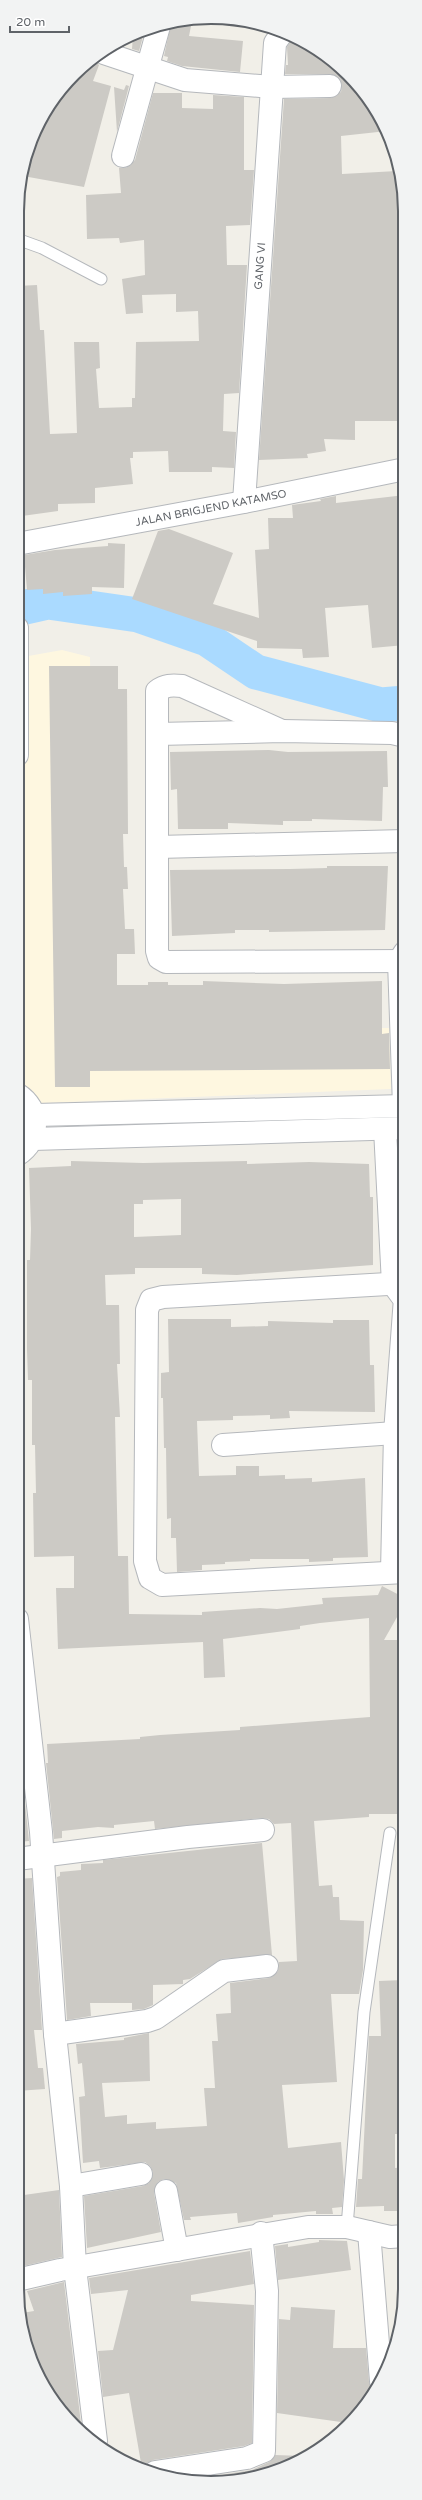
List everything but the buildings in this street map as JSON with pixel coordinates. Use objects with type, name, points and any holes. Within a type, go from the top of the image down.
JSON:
[{"type":"street","points":[[123,156],[158,32]]},
{"type":"street","name":"GANG VI","points":[[244,502],[275,43],[279,37]]},
{"type":"street","points":[[109,55],[185,80],[272,87],[330,86]]},
{"type":"street","name":"JALAN BRIGJEND KATAMSO","points":[[24,543],[244,502],[398,470]]},
{"type":"street","points":[[282,731],[182,686],[172,685],[162,687],[158,691],[157,950],[162,961],[398,958]]},
{"type":"street","points":[[158,734],[282,731],[392,733],[398,734]]},
{"type":"street","points":[[158,847],[398,840]]},
{"type":"street","points":[[24,1100],[30,1106],[36,1123],[33,1139],[24,1150]]},
{"type":"street","points":[[34,1115],[398,1106]]},
{"type":"street","points":[[33,1139],[395,1129],[398,1210]]},
{"type":"street","points":[[398,1291],[163,1297],[151,1300],[147,1310],[145,1561],[150,1578],[162,1585],[398,1572],[395,1433],[398,1362]]},
{"type":"street","points":[[223,1445],[395,1433]]},
{"type":"street","points":[[24,1673],[43,1856],[55,2034],[71,2186],[75,2268],[95,2436]]},
{"type":"street","points":[[24,1858],[263,1830]]},
{"type":"street","points":[[55,2034],[148,2021],[156,2018],[224,1970],[267,1966]]},
{"type":"street","points":[[71,2186],[142,2174]]},
{"type":"street","points":[[166,2191],[177,2250]]},
{"type":"street","points":[[24,2279],[261,2234],[308,2227],[347,2227],[390,2237],[398,2236]]},
{"type":"street","points":[[369,2232],[379,2371]]},
{"type":"street","points":[[174,2472],[247,2458],[264,2450],[267,2291],[261,2234]]},
{"type":"lane","points":[[24,242],[42,248],[101,279]]},
{"type":"lane","points":[[347,2227],[364,2012],[390,1833]]},
{"type":"shaded area","points":[[62,650],[90,657],[95,1028],[389,1028],[391,1089],[24,1104],[24,657]]},
{"type":"waterway","points":[[24,607],[48,602],[138,615],[207,639],[256,672],[381,705],[398,704]]}]
